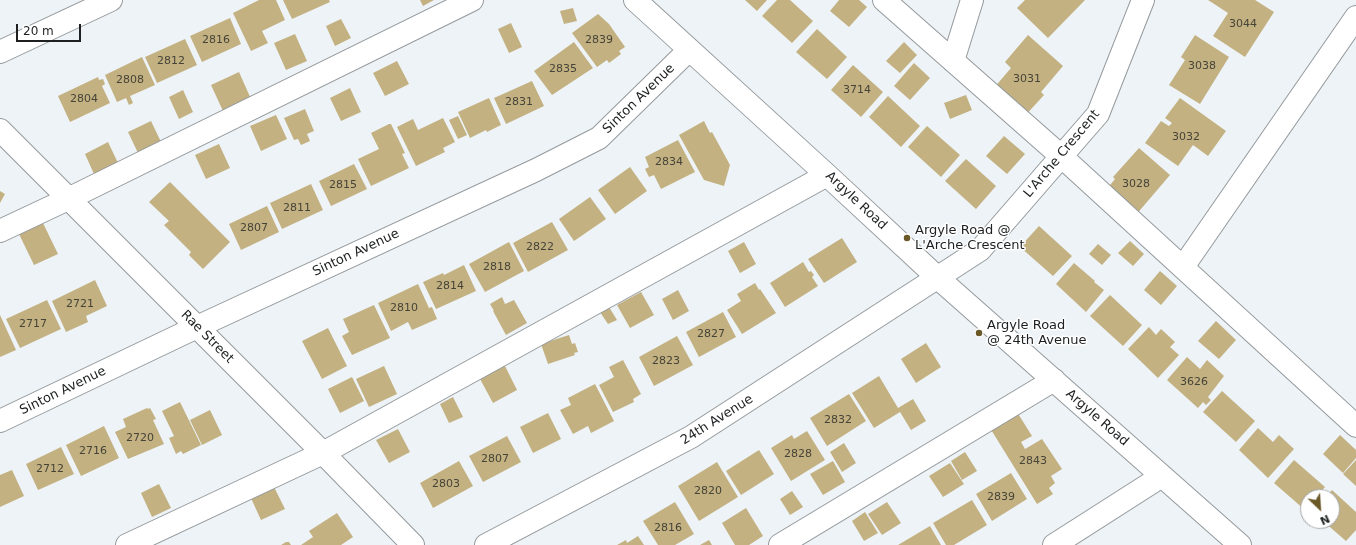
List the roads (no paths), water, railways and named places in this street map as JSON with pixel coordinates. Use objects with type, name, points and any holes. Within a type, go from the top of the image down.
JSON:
[{"type":"street","points":[[0,52],[111,0]]},
{"type":"street","points":[[0,231],[472,0]]},
{"type":"street","name":"Argyle Road","points":[[635,0],[827,174],[938,278],[1240,545]]},
{"type":"street","points":[[884,0],[1061,156],[1356,426]]},
{"type":"street","points":[[954,61],[972,0]]},
{"type":"street","name":"L'Arche Crescent","points":[[938,278],[980,250],[1098,114],[1143,0]]},
{"type":"street","points":[[1183,267],[1356,17]]},
{"type":"street","name":"Sinton Avenue","points":[[0,421],[197,327],[536,170],[599,138],[689,50]]},
{"type":"street","name":"Rae Street","points":[[0,130],[413,545]]},
{"type":"street","points":[[128,545],[323,453],[590,307],[827,174]]},
{"type":"street","name":"24th Avenue","points":[[486,545],[691,437],[938,278]]},
{"type":"street","points":[[780,545],[1054,380]]},
{"type":"street","points":[[1054,545],[1162,476]]},
{"type":"place","name":"Argyle Road @ L'Arche Crescent","points":[[907,238]]},
{"type":"place","name":"Argyle Road @ 24th Avenue","points":[[979,333]]}]
